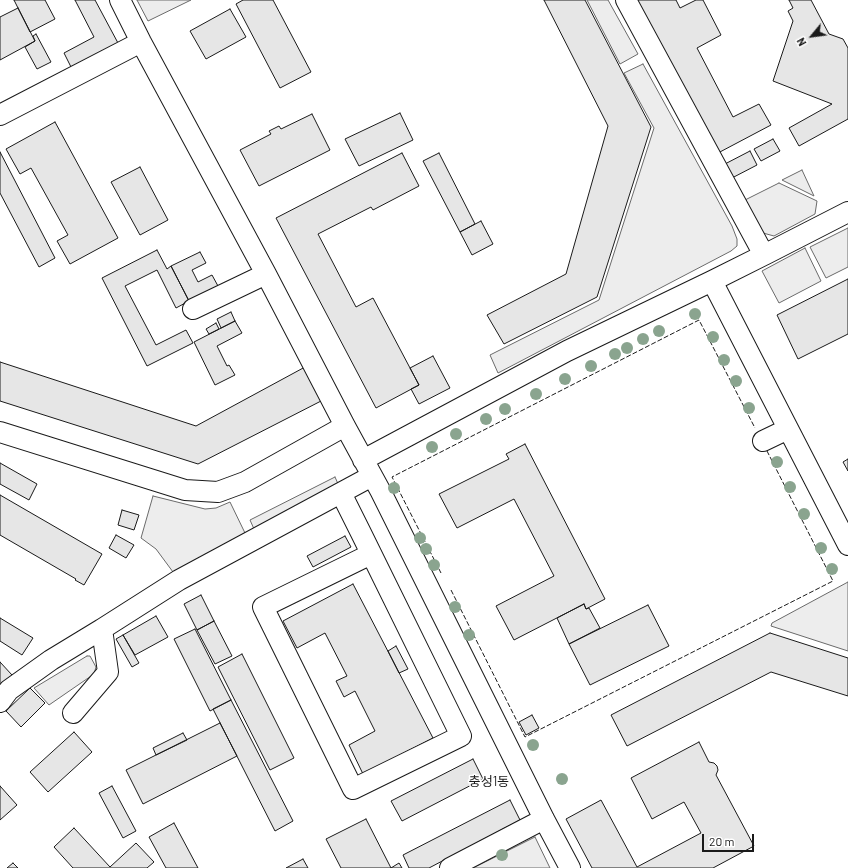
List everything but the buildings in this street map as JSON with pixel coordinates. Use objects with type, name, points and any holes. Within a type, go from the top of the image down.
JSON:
[{"type":"street","points":[[120,0],[384,499],[570,868]]},
{"type":"street","points":[[626,0],[764,255]]},
{"type":"street","points":[[0,115],[141,42]]},
{"type":"street","points":[[0,702],[9,690],[51,660],[179,580],[341,493],[367,468],[567,351],[712,281],[848,212]]},
{"type":"street","points":[[193,309],[266,274]]},
{"type":"street","points":[[712,281],[848,545]]},
{"type":"street","points":[[0,432],[185,490],[218,492],[245,482],[345,426]]},
{"type":"street","points":[[763,441],[788,429]]},
{"type":"street","points":[[341,493],[461,736],[353,789],[263,607],[371,554]]},
{"type":"street","points":[[73,713],[108,672],[102,628]]},
{"type":"street","points":[[450,868],[544,819]]},
{"type":"shaded area","points":[[137,0],[191,0],[148,21]]},
{"type":"shaded area","points":[[587,0],[608,0],[638,54],[620,64]]},
{"type":"shaded area","points":[[643,64],[732,226],[737,239],[737,246],[731,251],[498,373],[490,355],[599,300],[654,128],[624,73]]},
{"type":"shaded area","points":[[802,170],[814,196],[782,180]]},
{"type":"shaded area","points":[[779,183],[817,201],[815,214],[774,236],[763,233],[745,200]]},
{"type":"shaded area","points":[[848,228],[848,267],[826,278],[810,247]]},
{"type":"shaded area","points":[[805,248],[821,281],[779,303],[762,271]]},
{"type":"shaded area","points":[[335,477],[339,486],[254,529],[250,520]]},
{"type":"shaded area","points":[[153,496],[205,509],[216,508],[230,502],[245,533],[173,572],[156,549],[141,538]]},
{"type":"shaded area","points":[[848,582],[848,651],[771,626],[772,623]]},
{"type":"shaded area","points":[[87,656],[90,656],[96,667],[94,674],[49,705],[34,688]]},
{"type":"shaded area","points":[[535,837],[550,868],[473,868]]},
{"type":"fence","points":[[441,573],[392,477],[699,320],[755,428]]},
{"type":"fence","points":[[451,590],[525,737],[833,581],[767,451]]},
{"type":"district","name":"충성1동","points":[[489,782]]}]
